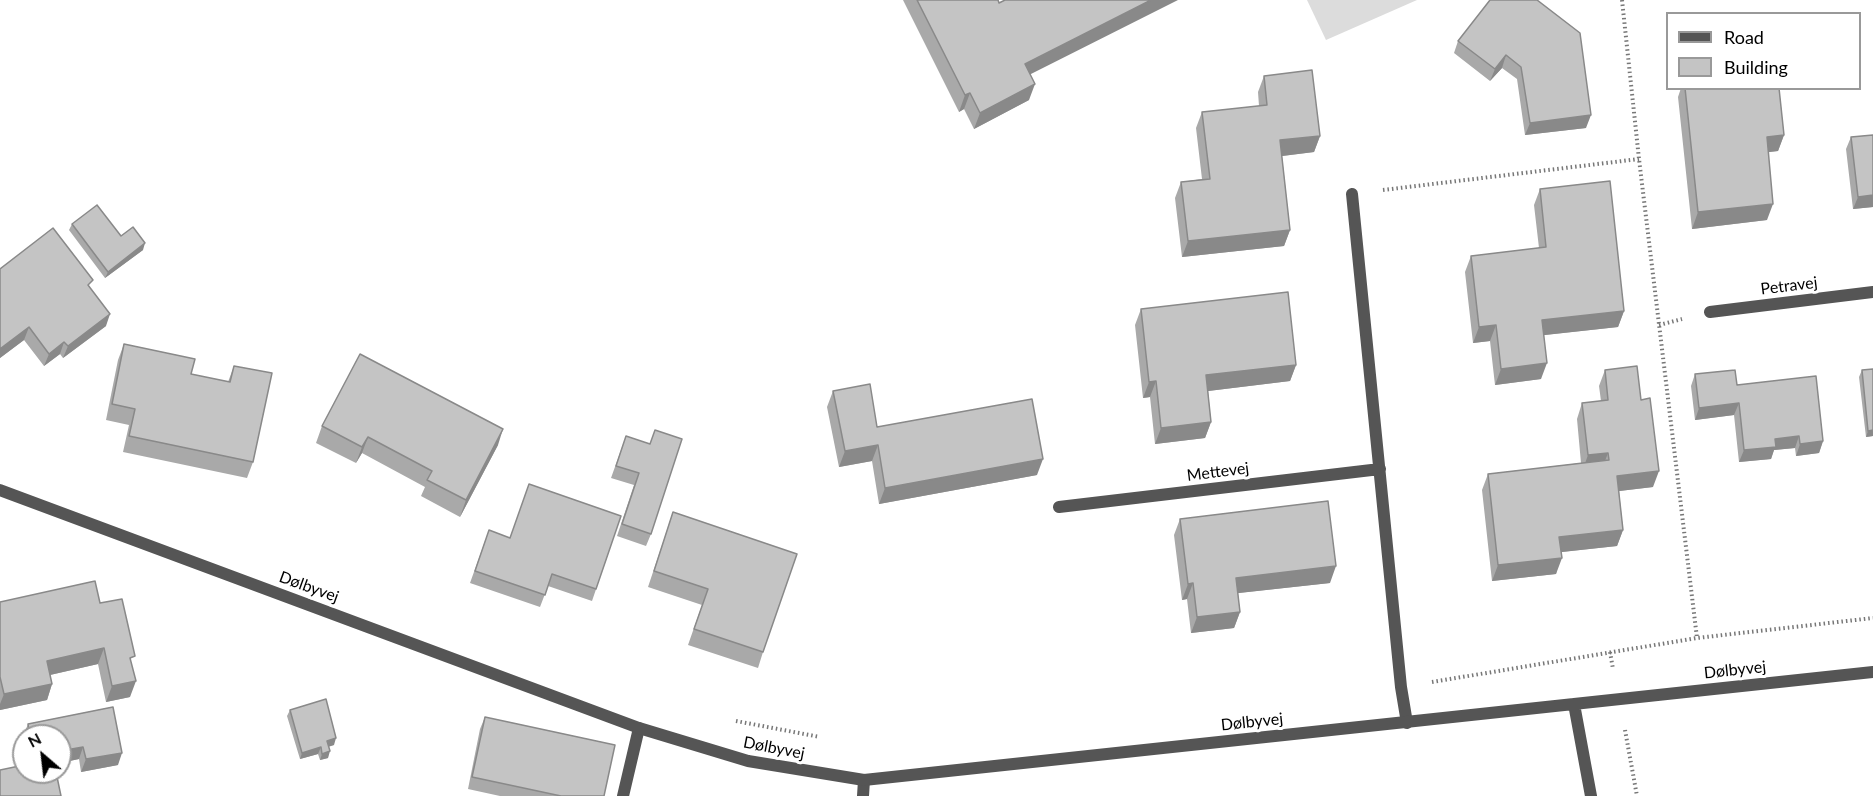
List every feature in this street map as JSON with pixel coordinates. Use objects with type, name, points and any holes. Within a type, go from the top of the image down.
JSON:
[{"type":"street","points":[[1352,194],[1401,687],[1407,723]]},
{"type":"street","name":"Petravej","points":[[1710,312],[1873,292]]},
{"type":"street","name":"Mettevej","points":[[1059,507],[1380,469]]},
{"type":"street","name":"Dølbyvej","points":[[0,490],[639,728],[748,761],[864,780],[1873,672]]},
{"type":"street","points":[[1574,704],[1591,796]]},
{"type":"street","points":[[623,796],[639,728]]},
{"type":"street","points":[[863,796],[864,780]]},
{"type":"path","points":[[1622,0],[1697,638]]},
{"type":"path","points":[[1352,194],[1639,159]]},
{"type":"path","points":[[1401,687],[1697,638],[1873,618]]},
{"type":"path","points":[[729,720],[821,737]]},
{"type":"shaded area","points":[[1307,0],[1417,0],[1326,40]]},
{"type":"building","points":[[917,0],[998,0],[999,3],[1005,0],[1151,0],[1025,64],[1035,84],[980,113],[970,93],[965,95]]},
{"type":"building","points":[[1490,0],[1537,0],[1580,33],[1591,115],[1530,123],[1521,67],[1506,55],[1495,69],[1458,41]]},
{"type":"building","points":[[1312,70],[1320,136],[1280,140],[1290,230],[1188,241],[1181,182],[1210,179],[1202,112],[1267,105],[1264,76]]},
{"type":"building","points":[[1685,90],[1779,90],[1784,135],[1767,137],[1773,204],[1698,212]]},
{"type":"building","points":[[1873,135],[1873,195],[1858,197],[1851,137]]},
{"type":"building","points":[[1610,181],[1624,311],[1542,320],[1547,363],[1501,369],[1496,325],[1479,327],[1471,256],[1546,247],[1540,189]]},
{"type":"building","points":[[97,205],[121,236],[133,227],[145,243],[108,272],[72,224]]},
{"type":"building","points":[[53,228],[93,280],[88,285],[110,314],[68,346],[64,342],[49,354],[29,327],[0,349],[0,269]]},
{"type":"building","points":[[1288,292],[1296,365],[1206,375],[1211,422],[1161,428],[1156,381],[1149,382],[1141,309]]},
{"type":"building","points":[[124,344],[195,359],[191,374],[230,382],[234,366],[272,373],[253,462],[129,436],[135,409],[112,404]]},
{"type":"building","points":[[360,354],[503,429],[466,500],[427,480],[432,471],[368,437],[362,447],[322,426]]},
{"type":"building","points":[[1637,366],[1641,400],[1650,398],[1659,471],[1617,476],[1623,530],[1559,537],[1562,558],[1498,565],[1488,474],[1609,460],[1608,453],[1588,455],[1582,403],[1608,400],[1605,370]]},
{"type":"building","points":[[1873,369],[1873,430],[1868,431],[1862,370]]},
{"type":"building","points":[[1735,370],[1737,385],[1816,376],[1823,441],[1800,444],[1799,436],[1775,439],[1776,447],[1744,450],[1739,403],[1699,408],[1695,374]]},
{"type":"building","points":[[870,384],[877,427],[1032,399],[1043,459],[885,488],[878,445],[845,451],[833,391]]},
{"type":"building","points":[[655,430],[682,439],[651,534],[622,524],[639,473],[616,466],[626,436],[650,444]]},
{"type":"building","points":[[529,484],[621,516],[596,589],[552,574],[545,595],[475,571],[489,530],[510,538]]},
{"type":"building","points":[[1328,501],[1336,566],[1236,578],[1240,612],[1197,617],[1193,583],[1188,584],[1180,519]]},
{"type":"building","points":[[673,512],[797,554],[763,652],[694,629],[708,589],[654,571]]},
{"type":"building","points":[[95,581],[100,603],[122,599],[135,656],[130,658],[136,681],[112,686],[104,648],[47,661],[52,684],[4,694],[0,677],[0,602]]},
{"type":"building","points":[[326,699],[336,738],[327,741],[330,751],[322,754],[321,747],[302,753],[290,710]]},
{"type":"building","points":[[113,707],[122,753],[86,759],[83,747],[72,749],[72,724],[28,724]]},
{"type":"building","points":[[485,717],[615,745],[604,796],[561,796],[472,777]]},
{"type":"building","points":[[12,768],[12,784],[58,784],[61,796],[0,796],[0,770]]}]
